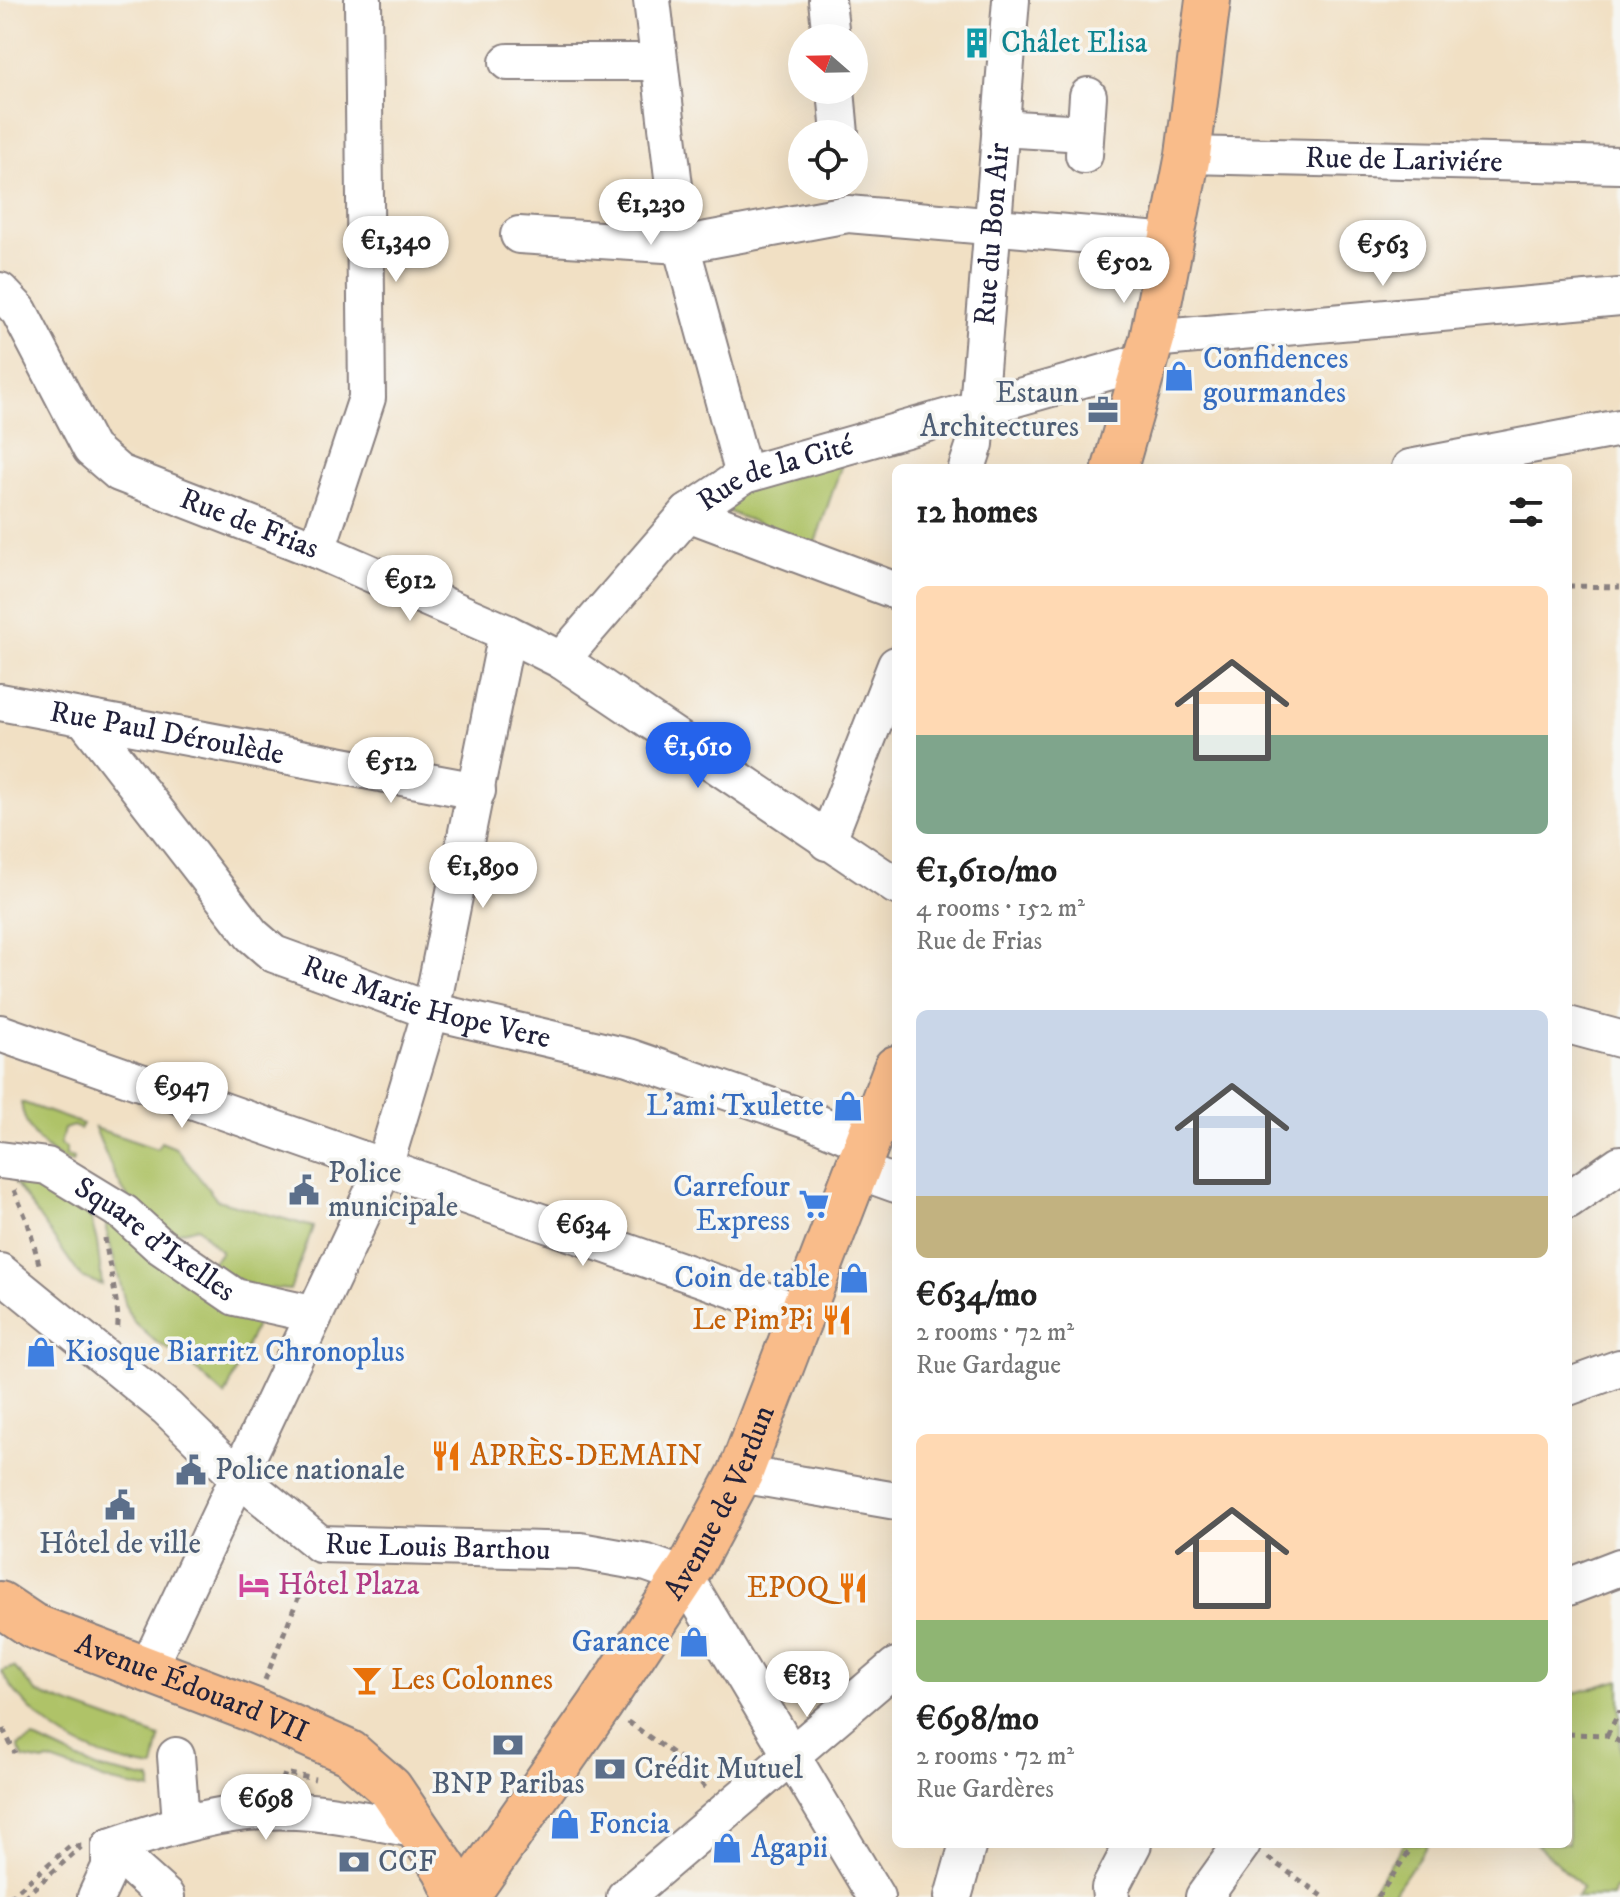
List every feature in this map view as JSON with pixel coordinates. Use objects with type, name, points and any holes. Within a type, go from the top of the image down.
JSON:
[{"type":"main road","points":[[1116,464],[1149,350],[1171,242],[1188,155],[1208,0]]},
{"type":"main road","name":"Avenue de Verdun","points":[[466,1897],[600,1705],[684,1576],[740,1474],[801,1313],[873,1166],[892,1085]]},
{"type":"main road","name":"Avenue Édouard VII","points":[[0,1604],[33,1626],[253,1710],[350,1753],[390,1788],[458,1897]]},
{"type":"street","points":[[317,550],[367,398],[363,0]]},
{"type":"street","points":[[652,0],[681,245],[744,475]]},
{"type":"street","points":[[827,0],[830,24]]},
{"type":"street","name":"Rue du Bon Air","points":[[968,464],[975,444],[1011,0]]},
{"type":"street","points":[[508,62],[659,62]]},
{"type":"street","points":[[1000,128],[1084,145],[1088,96]]},
{"type":"street","name":"Rue de Lariviére","points":[[1188,155],[1620,165]]},
{"type":"street","points":[[519,235],[681,245],[847,200],[991,226],[1171,242]]},
{"type":"street","name":"Rue de Frias","points":[[0,291],[19,311],[91,449],[119,473],[317,550],[507,633],[561,660],[892,883]]},
{"type":"street","name":"Rue de la Cité","points":[[561,660],[688,513],[744,475],[977,406],[1149,350],[1620,297]]},
{"type":"street","points":[[1450,464],[1490,460],[1620,428]]},
{"type":"street","points":[[688,513],[892,590]]},
{"type":"street","points":[[147,1670],[312,1314],[383,1170],[431,1011],[507,633]]},
{"type":"street","points":[[827,842],[892,675]]},
{"type":"street","name":"Rue Paul Déroulède","points":[[0,702],[477,791]]},
{"type":"street","name":"Rue Marie Hope Vere","points":[[84,718],[252,935],[274,954],[431,1011],[628,1057],[813,1121],[873,1166]]},
{"type":"street","points":[[1572,1026],[1620,1039]]},
{"type":"street","points":[[0,1033],[383,1170],[801,1313]]},
{"type":"street","name":"Square d'Ixelles","points":[[0,1160],[47,1166],[124,1213],[159,1245],[235,1297],[312,1314]]},
{"type":"street","points":[[1572,1198],[1615,1179]]},
{"type":"street","name":"Rue Louis Barthou","points":[[0,1272],[167,1408],[237,1476],[320,1544],[580,1551],[647,1563],[684,1576]]},
{"type":"street","points":[[1572,1386],[1620,1368]]},
{"type":"street","points":[[740,1474],[892,1500]]},
{"type":"street","points":[[1572,1585],[1620,1567]]},
{"type":"street","points":[[684,1576],[876,1897]]},
{"type":"street","points":[[625,1897],[892,1669]]},
{"type":"street","points":[[176,1756],[181,1822]]},
{"type":"street","points":[[96,1846],[181,1822],[242,1813],[297,1811],[419,1830]]},
{"type":"street","points":[[96,1846],[110,1867],[96,1897]]},
{"type":"street","points":[[96,1846],[166,1897]]},
{"type":"street","points":[[953,1897],[967,1848]]},
{"type":"street","points":[[1111,1897],[1110,1888],[1131,1848]]},
{"type":"street","points":[[1204,1897],[1251,1848]]},
{"type":"path","points":[[1572,586],[1620,587]]},
{"type":"path","points":[[99,1197],[110,1282],[121,1320],[105,1357]]},
{"type":"path","points":[[17,1198],[28,1223]]},
{"type":"path","points":[[253,1710],[305,1580]]},
{"type":"path","points":[[600,1705],[660,1742],[682,1760],[725,1810]]},
{"type":"path","points":[[1607,1735],[1620,1711]]},
{"type":"path","points":[[3,1729],[15,1753]]},
{"type":"path","points":[[1572,1734],[1607,1735],[1620,1742]]},
{"type":"path","points":[[285,1773],[311,1778]]},
{"type":"path","points":[[10,1897],[70,1846],[96,1846]]},
{"type":"path","points":[[24,1897],[96,1846]]},
{"type":"path","points":[[1251,1848],[1324,1897]]},
{"type":"path","points":[[1378,1897],[1411,1848]]},
{"type":"green space","points":[[843,461],[814,546],[724,510],[734,494]]},
{"type":"green space","points":[[21,1102],[83,1124],[80,1129],[73,1126],[64,1129],[60,1145],[66,1148],[66,1156],[73,1158],[72,1163],[54,1155],[38,1140],[26,1122]]},
{"type":"green space","points":[[95,1128],[157,1149],[161,1142],[176,1148],[217,1200],[313,1227],[290,1290],[254,1287],[209,1266],[221,1252],[198,1227],[168,1235],[153,1225],[122,1189]]},
{"type":"green space","points":[[11,1177],[50,1180],[89,1212],[97,1242],[102,1285],[81,1277]]},
{"type":"green space","points":[[107,1220],[263,1309],[225,1396],[182,1357],[156,1342],[135,1323],[127,1310],[106,1229]]},
{"type":"green space","points":[[14,1667],[37,1693],[160,1737],[154,1768],[107,1757],[47,1724],[30,1709],[1,1671]]},
{"type":"green space","points":[[1620,1680],[1620,1891],[1615,1889],[1612,1897],[1577,1897],[1582,1887],[1540,1848],[1572,1848],[1572,1694]]},
{"type":"green space","points":[[33,1738],[96,1768],[151,1780],[151,1790],[112,1782],[49,1760],[43,1762],[23,1758],[18,1746]]},
{"type":"green space","points":[[1401,1848],[1425,1848],[1391,1897],[1378,1897],[1370,1892]]},
{"type":"place","name":"Châlet Elisa","points":[[977,43]]},
{"type":"place","name":"Confidences gourmandes","points":[[1179,376]]},
{"type":"place","name":"Estaun Architectures","points":[[1103,410]]},
{"type":"place","name":"L'ami Txulette","points":[[848,1106]]},
{"type":"place","name":"Police municipale","points":[[304,1190]]},
{"type":"place","name":"Carrefour Express","points":[[814,1204]]},
{"type":"place","name":"Coin de table","points":[[854,1278]]},
{"type":"place","name":"Le Pim'Pi","points":[[837,1320]]},
{"type":"place","name":"Kiosque Biarritz Chronoplus","points":[[41,1352]]},
{"type":"place","name":"APRÈS-DEMAIN","points":[[446,1456]]},
{"type":"place","name":"Police nationale","points":[[191,1470]]},
{"type":"place","name":"Hôtel de ville","points":[[120,1505]]},
{"type":"place","name":"Hôtel Plaza","points":[[254,1585]]},
{"type":"place","name":"EPOQ","points":[[853,1588]]},
{"type":"place","name":"Garance","points":[[694,1642]]},
{"type":"place","name":"Les Colonnes","points":[[367,1680]]},
{"type":"place","name":"BNP Paribas","points":[[508,1745]]},
{"type":"place","name":"Crédit Mutuel","points":[[610,1769]]},
{"type":"place","name":"Foncia","points":[[565,1824]]},
{"type":"place","name":"Agapii","points":[[727,1848]]},
{"type":"place","name":"CCF","points":[[354,1862]]}]
